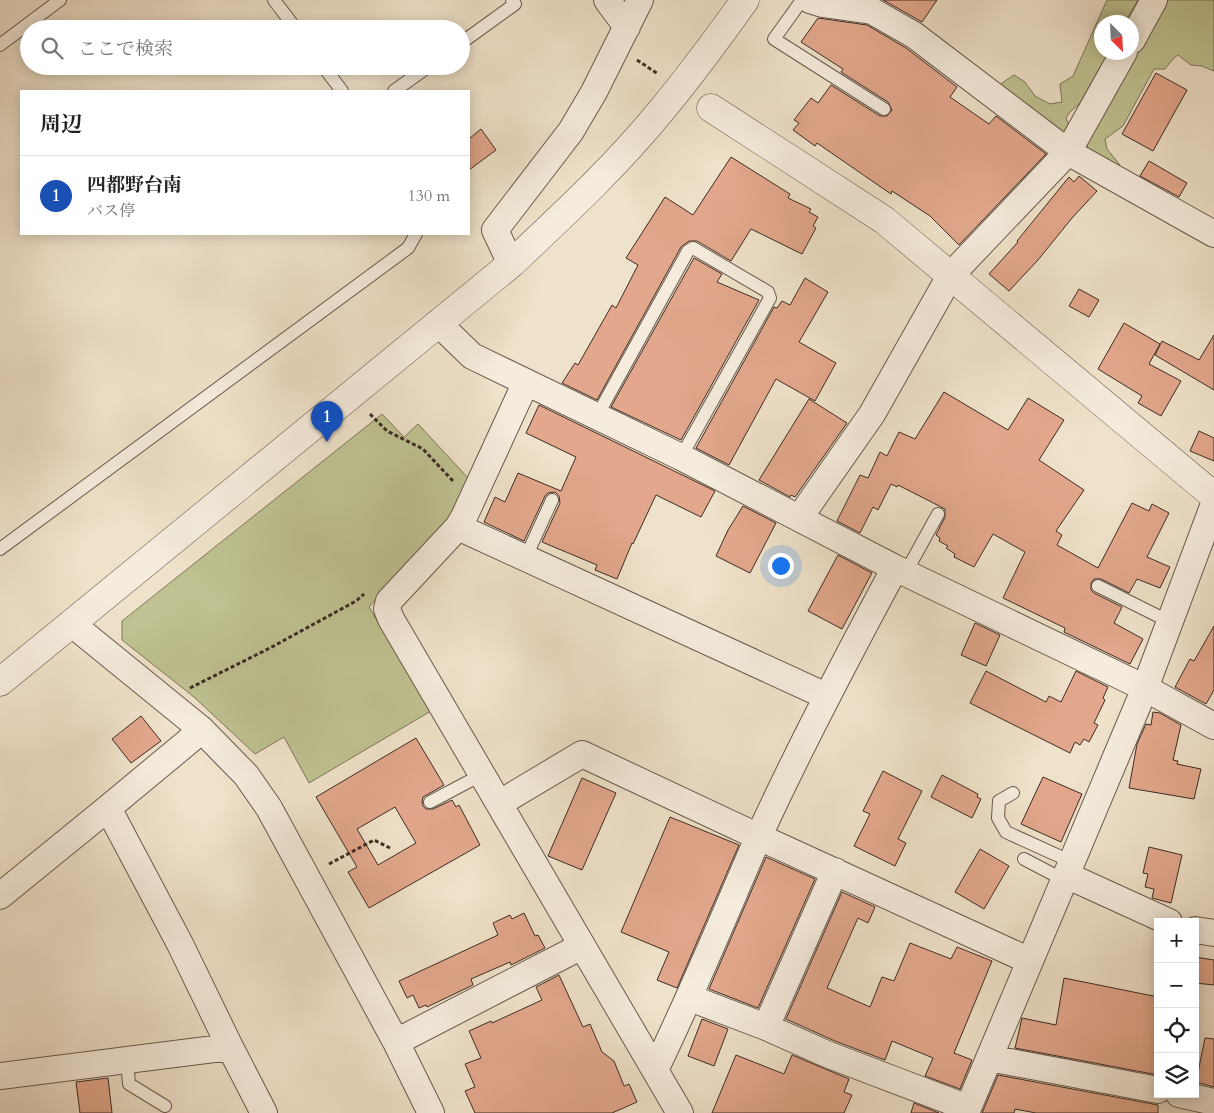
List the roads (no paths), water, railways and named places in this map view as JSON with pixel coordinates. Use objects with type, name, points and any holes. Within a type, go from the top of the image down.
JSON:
[{"type":"street","points":[[607,0],[627,28]]},
{"type":"street","points":[[511,264],[495,230],[571,132],[594,92],[640,0]]},
{"type":"street","points":[[0,682],[511,264],[591,189],[636,140],[692,72],[745,0]]},
{"type":"street","points":[[810,0],[823,4],[876,6],[1068,152],[1214,234]]},
{"type":"street","points":[[1139,27],[1154,0]]},
{"type":"street","points":[[800,517],[872,414],[950,276],[1068,152],[1120,60]]},
{"type":"street","points":[[711,108],[884,220],[1214,496]]},
{"type":"street","points":[[438,323],[472,356],[681,457],[900,570],[1145,688],[1214,726]]},
{"type":"street","points":[[526,382],[464,518],[458,527],[389,601],[387,609],[680,1113]]},
{"type":"street","points":[[690,998],[766,1027],[829,1055],[967,1110],[1145,688],[1214,504]]},
{"type":"street","points":[[458,527],[826,696]]},
{"type":"street","points":[[655,1070],[690,998],[759,837],[826,696],[900,570]]},
{"type":"street","points":[[72,624],[201,729],[246,775],[269,808],[396,1042],[431,1113]]},
{"type":"street","points":[[0,896],[201,729]]},
{"type":"street","points":[[500,803],[582,754],[1030,961]]},
{"type":"street","points":[[108,808],[180,944],[264,1113]]},
{"type":"street","points":[[766,1027],[834,871]]},
{"type":"street","points":[[1068,872],[1161,918]]},
{"type":"street","points":[[1199,931],[1214,933]]},
{"type":"street","points":[[396,1042],[582,946]]},
{"type":"street","points":[[0,1076],[230,1047]]},
{"type":"street","points":[[989,1058],[1154,1089]]},
{"type":"street","points":[[1182,1101],[1214,1102]]},
{"type":"lane","points":[[33,20],[60,0]]},
{"type":"lane","points":[[274,0],[289,20]]},
{"type":"lane","points":[[470,36],[515,4],[512,0]]},
{"type":"lane","points":[[802,0],[774,39],[884,109]]},
{"type":"lane","points":[[0,45],[20,30]]},
{"type":"lane","points":[[330,75],[341,90]]},
{"type":"lane","points":[[395,90],[416,75]]},
{"type":"lane","points":[[0,549],[408,248],[415,235]]},
{"type":"lane","points":[[597,416],[688,251],[693,248],[768,292],[770,298],[681,457]]},
{"type":"lane","points":[[525,559],[552,500]]},
{"type":"lane","points":[[900,570],[938,514]]},
{"type":"lane","points":[[1098,586],[1170,622]]},
{"type":"lane","points":[[430,802],[483,774]]},
{"type":"lane","points":[[1013,793],[999,801],[998,818],[1006,832],[1068,872]]},
{"type":"lane","points":[[1024,859],[1068,872]]},
{"type":"lane","points":[[127,1060],[129,1084],[166,1106]]},
{"type":"place","name":"四都野台南","points":[[327,442]]}]
